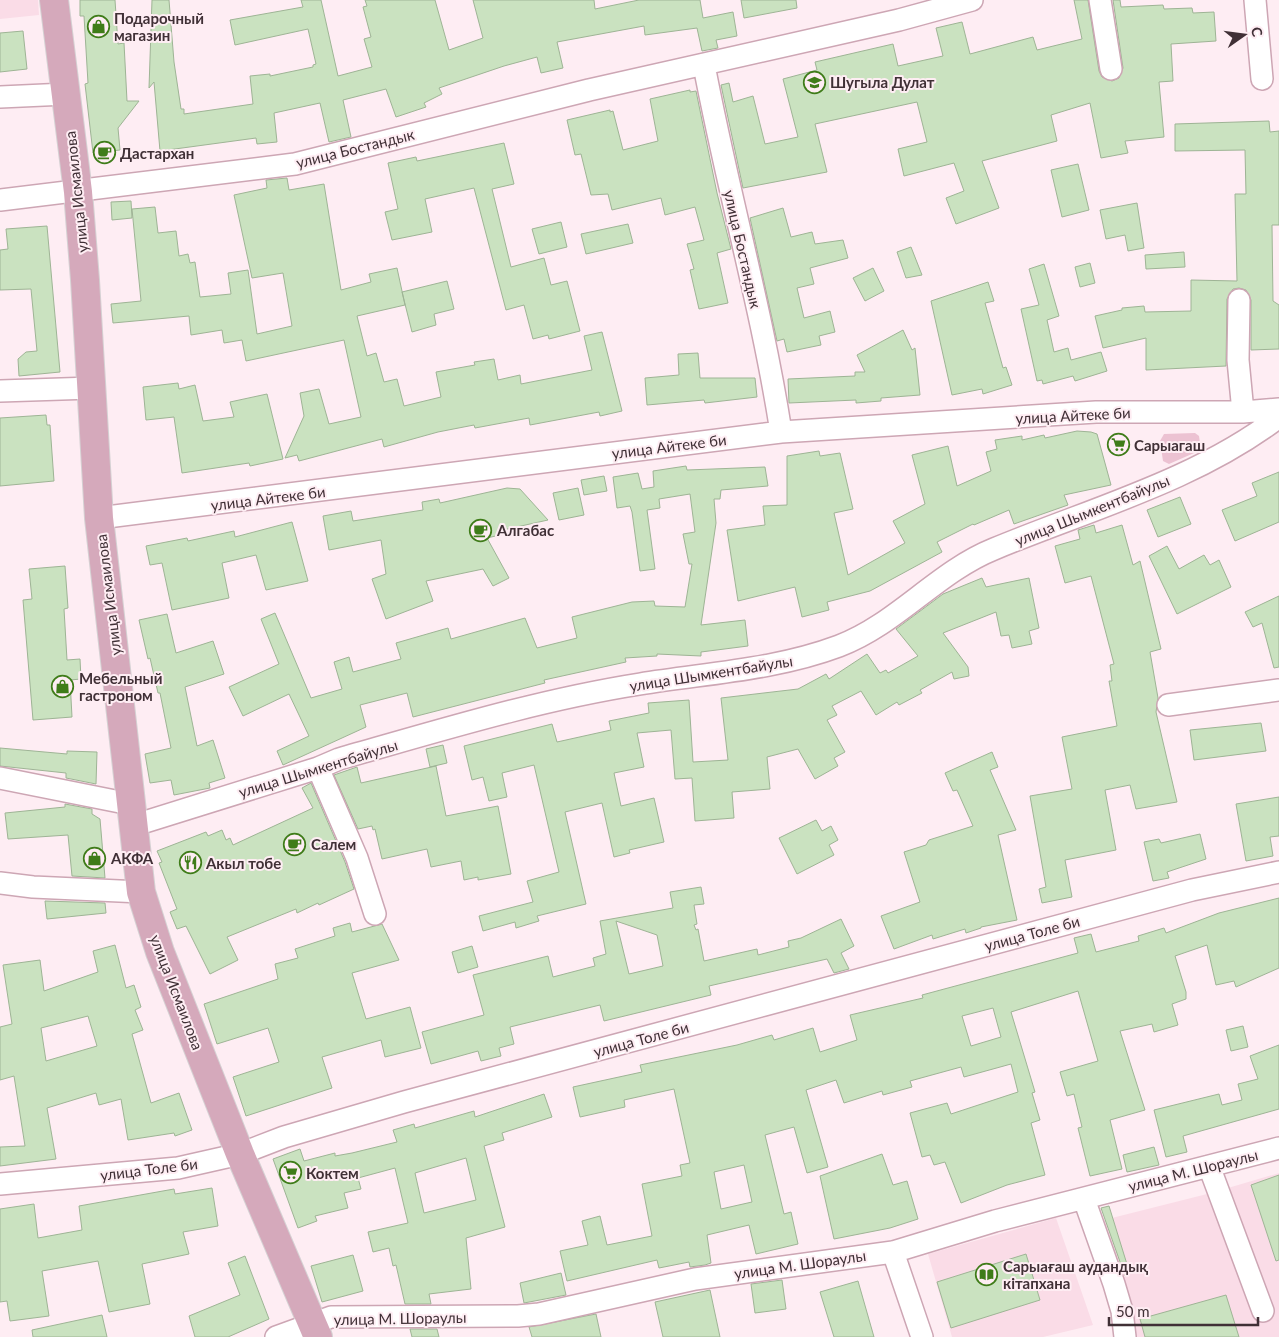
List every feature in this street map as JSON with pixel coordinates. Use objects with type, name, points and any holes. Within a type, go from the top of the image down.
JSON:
[{"type":"main road","name":"улица Исмаилова","points":[[54,0],[78,192],[92,388],[98,518],[141,892],[160,952],[240,1154],[315,1330]]},
{"type":"street","name":"улица Бостандык","points":[[0,200],[78,192],[295,164],[589,90],[899,20],[972,0]]},
{"type":"street","points":[[1100,0],[1111,69]]},
{"type":"street","points":[[1255,0],[1262,80]]},
{"type":"street","name":"улица Бостандык","points":[[704,65],[720,149],[772,372],[781,432]]},
{"type":"street","points":[[0,97],[66,94]]},
{"type":"street","points":[[1239,300],[1238,367],[1243,412]]},
{"type":"street","points":[[0,391],[92,388]]},
{"type":"street","name":"улица Айтеке би","points":[[98,518],[781,432],[1096,412],[1243,412],[1279,409]]},
{"type":"street","name":"улица Шымкентбайулы","points":[[131,815],[318,768],[382,747],[555,700],[640,684],[718,674],[791,661],[841,645],[876,628],[953,571],[990,550],[1193,470],[1260,432],[1279,417]]},
{"type":"street","points":[[1168,706],[1279,690]]},
{"type":"street","points":[[318,768],[357,858],[375,914]]},
{"type":"street","points":[[0,778],[89,797],[131,815]]},
{"type":"street","name":"улица Толе би","points":[[0,1184],[178,1168],[240,1154],[284,1137],[404,1102],[1192,890],[1279,872]]},
{"type":"street","points":[[0,883],[33,888],[141,892]]},
{"type":"street","name":"улица М. Шораулы","points":[[276,1337],[315,1330],[331,1317],[471,1317],[539,1314],[695,1279],[893,1252],[1084,1198],[1279,1148]]},
{"type":"street","points":[[1209,1166],[1263,1311]]},
{"type":"street","points":[[1084,1198],[1122,1311],[1119,1336]]},
{"type":"street","points":[[893,1252],[922,1337]]},
{"type":"shaded area","points":[[0,0],[38,0],[39,15],[0,19]]},
{"type":"shaded area","points":[[1195,433],[1199,436],[1201,450],[1169,464],[1163,461],[1160,441],[1164,434]]},
{"type":"shaded area","points":[[1279,1173],[1279,1337],[1136,1337],[1096,1222],[1211,1193]]},
{"type":"shaded area","points":[[1056,1218],[1093,1325],[1043,1337],[952,1337],[928,1254]]},
{"type":"building","points":[[80,0],[115,0],[118,44],[124,43],[127,101],[139,101],[118,128],[120,150],[93,153],[85,84],[88,83],[84,16],[80,16]]},
{"type":"building","points":[[152,0],[169,0],[174,62],[181,109],[184,109],[184,114],[253,104],[250,76],[270,74],[270,76],[313,67],[316,64],[308,29],[235,45],[230,20],[303,7],[301,0],[321,0],[338,76],[372,67],[364,39],[371,37],[363,7],[367,6],[365,0],[435,0],[449,50],[483,38],[473,0],[594,0],[595,9],[639,0],[700,0],[703,18],[733,12],[737,36],[716,40],[718,48],[702,51],[697,28],[645,35],[644,26],[557,42],[563,68],[541,73],[537,57],[504,66],[439,88],[442,94],[424,103],[426,107],[396,117],[386,89],[343,100],[351,137],[329,142],[320,103],[274,113],[277,142],[257,144],[256,138],[160,151],[154,82],[149,88]]},
{"type":"building","points":[[741,0],[796,0],[797,8],[744,18]]},
{"type":"building","points":[[1074,0],[1088,0],[1099,71],[1102,77],[1112,81],[1119,78],[1123,68],[1113,0],[1120,0],[1121,7],[1163,5],[1164,9],[1192,8],[1193,13],[1214,12],[1216,41],[1171,44],[1173,81],[1159,82],[1164,137],[1125,141],[1128,153],[1101,158],[1090,103],[1051,115],[1057,141],[982,161],[999,208],[956,224],[946,198],[964,191],[954,163],[904,176],[898,149],[927,142],[917,102],[815,124],[827,172],[743,188],[721,85],[729,83],[733,102],[753,96],[765,144],[798,137],[783,79],[817,70],[815,62],[893,44],[898,66],[943,56],[936,28],[962,22],[970,54],[1033,37],[1037,50],[1082,39]]},
{"type":"building","points":[[23,31],[27,69],[0,72],[0,33]]},
{"type":"building","points":[[690,90],[690,92],[696,91],[717,193],[731,249],[717,253],[728,303],[699,309],[690,270],[694,269],[687,244],[704,240],[695,207],[665,215],[661,198],[612,210],[608,194],[591,195],[581,154],[575,155],[567,120],[610,110],[610,112],[613,111],[623,150],[658,141],[650,99]]},
{"type":"building","points":[[1269,121],[1270,132],[1279,131],[1279,225],[1272,225],[1273,301],[1279,305],[1279,349],[1251,350],[1251,300],[1246,290],[1239,288],[1233,289],[1227,299],[1226,366],[1146,370],[1146,338],[1103,348],[1095,316],[1122,310],[1122,308],[1144,306],[1145,312],[1191,311],[1191,280],[1237,281],[1235,194],[1246,194],[1245,150],[1175,151],[1175,124]]},
{"type":"building","points":[[504,143],[514,184],[492,189],[511,267],[544,258],[551,285],[567,281],[580,331],[549,339],[548,335],[533,339],[524,305],[506,310],[474,188],[425,199],[432,232],[392,240],[385,212],[398,209],[388,163],[416,157],[417,161]]},
{"type":"building","points":[[1078,164],[1089,210],[1062,217],[1051,170]]},
{"type":"building","points":[[287,178],[289,190],[324,184],[341,290],[371,282],[369,274],[397,268],[405,305],[357,316],[367,356],[376,353],[384,382],[397,379],[404,406],[441,397],[436,372],[475,365],[474,362],[494,359],[498,380],[520,375],[521,384],[592,370],[584,336],[602,332],[622,411],[600,416],[599,412],[530,425],[529,418],[475,428],[474,425],[438,432],[384,447],[382,439],[299,461],[297,455],[285,458],[304,416],[300,393],[319,389],[329,424],[361,417],[344,340],[246,361],[242,340],[224,343],[222,330],[191,335],[189,316],[113,323],[111,304],[141,301],[132,209],[155,207],[158,233],[176,231],[179,256],[188,254],[190,263],[195,262],[200,297],[231,294],[228,273],[248,270],[257,334],[292,326],[283,273],[252,278],[234,195],[267,188],[266,180]]},
{"type":"building","points":[[131,201],[132,218],[112,220],[111,202]]},
{"type":"building","points":[[1137,203],[1144,248],[1128,251],[1125,235],[1106,239],[1100,210]]},
{"type":"building","points":[[783,208],[791,237],[812,232],[815,244],[843,240],[848,258],[810,268],[814,284],[797,288],[804,318],[830,311],[835,332],[819,336],[821,345],[787,352],[784,339],[777,341],[750,218]]},
{"type":"building","points":[[561,222],[567,247],[539,254],[532,229]]},
{"type":"building","points":[[628,224],[633,243],[586,254],[581,234]]},
{"type":"building","points":[[47,226],[60,372],[19,376],[18,359],[26,352],[37,351],[31,289],[0,290],[0,250],[8,249],[6,229]]},
{"type":"building","points":[[911,247],[922,275],[906,278],[897,252]]},
{"type":"building","points":[[1184,252],[1185,267],[1146,269],[1145,255]]},
{"type":"building","points":[[1090,263],[1095,283],[1080,287],[1075,267]]},
{"type":"building","points":[[1044,264],[1059,316],[1047,320],[1054,352],[1068,348],[1071,360],[1101,352],[1107,371],[1075,381],[1073,376],[1043,384],[1042,380],[1037,381],[1021,309],[1039,305],[1029,269]]},
{"type":"building","points":[[873,268],[884,291],[865,301],[853,278]]},
{"type":"building","points":[[447,281],[454,309],[434,314],[436,325],[412,332],[402,292]]},
{"type":"building","points":[[988,282],[994,301],[985,303],[1003,368],[1006,367],[1012,385],[983,394],[982,389],[952,395],[931,301]]},
{"type":"building","points":[[903,330],[912,350],[915,348],[920,395],[881,398],[881,401],[856,403],[856,400],[789,403],[788,379],[855,376],[855,372],[865,372],[857,355]]},
{"type":"building","points":[[698,353],[700,378],[755,378],[757,397],[705,403],[704,400],[647,405],[645,378],[679,375],[678,354]]},
{"type":"building","points":[[178,383],[179,389],[195,385],[203,421],[234,417],[230,402],[267,394],[283,459],[250,466],[249,463],[182,473],[174,417],[146,420],[143,387]]},
{"type":"building","points":[[46,415],[47,425],[50,425],[54,481],[0,486],[0,418]]},
{"type":"building","points":[[1077,431],[1097,434],[1111,485],[1064,495],[1068,505],[1014,524],[1009,510],[973,524],[937,542],[942,552],[870,591],[827,602],[829,610],[802,617],[795,587],[738,601],[727,530],[765,525],[763,506],[787,505],[787,456],[819,451],[820,456],[840,453],[853,509],[834,513],[848,575],[905,543],[893,521],[925,504],[912,455],[948,446],[957,486],[991,471],[986,452],[997,449],[995,440],[1022,436],[1022,440],[1044,435],[1045,438]]},
{"type":"building","points":[[686,466],[687,470],[765,467],[768,486],[721,490],[720,499],[714,499],[716,523],[701,625],[745,620],[748,646],[701,652],[701,656],[657,654],[657,656],[625,658],[626,662],[544,680],[545,683],[413,717],[407,693],[360,705],[366,727],[283,765],[277,751],[309,736],[289,694],[243,716],[229,687],[279,664],[261,619],[275,613],[311,698],[342,689],[334,662],[349,657],[353,672],[401,659],[396,643],[448,628],[451,639],[525,618],[537,648],[577,638],[572,617],[632,602],[654,601],[655,606],[685,607],[692,564],[689,564],[683,534],[695,532],[690,494],[659,499],[660,508],[647,510],[655,569],[640,571],[632,512],[630,506],[617,508],[613,477],[638,473],[642,489],[654,487],[653,471]]},
{"type":"building","points":[[1279,472],[1279,522],[1235,541],[1222,510],[1257,496],[1252,483]]},
{"type":"building","points":[[604,476],[607,491],[584,495],[581,480]]},
{"type":"building","points":[[507,488],[520,489],[548,520],[503,530],[504,534],[487,538],[509,578],[493,586],[483,569],[426,581],[433,601],[386,619],[372,579],[386,574],[381,540],[329,550],[323,516],[351,511],[353,521],[423,510],[422,502],[439,499],[440,503]]},
{"type":"building","points":[[578,488],[584,515],[559,520],[553,493]]},
{"type":"building","points":[[1180,497],[1191,524],[1158,537],[1147,510]]},
{"type":"building","points":[[292,522],[308,581],[266,590],[256,555],[222,563],[229,598],[172,610],[162,563],[150,565],[146,546],[187,538],[188,541],[234,531],[235,537]]},
{"type":"building","points":[[1094,525],[1096,533],[1122,525],[1133,565],[1140,561],[1161,649],[1150,652],[1158,698],[1156,712],[1177,802],[1136,809],[1130,785],[1105,790],[1116,850],[1065,860],[1072,897],[1042,903],[1039,889],[1046,887],[1030,796],[1072,789],[1062,737],[1117,726],[1109,681],[1112,681],[1110,665],[1114,664],[1091,576],[1065,583],[1055,546],[1080,539],[1078,530]]},
{"type":"building","points":[[1167,546],[1179,569],[1204,555],[1210,565],[1219,560],[1231,587],[1177,614],[1149,556]]},
{"type":"building","points":[[65,566],[68,608],[64,609],[67,660],[80,659],[81,679],[70,680],[72,717],[33,720],[23,600],[32,599],[29,569]]},
{"type":"building","points":[[982,578],[986,587],[1029,578],[1039,628],[1029,631],[1032,644],[1012,648],[1009,635],[1001,636],[996,612],[943,633],[968,667],[969,676],[954,679],[952,672],[920,690],[922,693],[899,705],[897,702],[876,715],[861,691],[832,706],[837,715],[827,720],[845,752],[834,758],[838,766],[815,779],[798,749],[767,757],[770,789],[732,792],[734,818],[695,821],[692,778],[675,779],[671,730],[637,733],[644,767],[614,773],[621,806],[654,798],[664,842],[629,850],[630,853],[614,857],[602,803],[565,812],[586,904],[537,916],[539,921],[516,928],[515,922],[483,931],[479,916],[533,902],[527,881],[559,872],[534,765],[502,773],[507,797],[489,801],[483,777],[472,780],[464,746],[552,724],[557,742],[611,730],[609,721],[649,713],[648,703],[689,700],[693,762],[728,760],[721,698],[798,689],[826,674],[829,679],[867,654],[880,673],[886,670],[888,673],[918,656],[896,629],[943,594]]},
{"type":"building","points":[[1279,596],[1279,667],[1274,668],[1262,623],[1253,627],[1245,612]]},
{"type":"building","points":[[167,614],[176,653],[213,641],[224,674],[185,687],[197,746],[213,740],[225,778],[209,783],[210,788],[174,795],[171,780],[150,783],[145,754],[171,748],[160,693],[158,693],[150,658],[148,659],[139,620]]},
{"type":"building","points":[[1261,723],[1266,751],[1194,760],[1190,730]]},
{"type":"building","points":[[443,745],[447,763],[430,767],[426,749]]},
{"type":"building","points":[[0,748],[67,754],[67,751],[97,752],[96,784],[66,778],[66,773],[0,766]]},
{"type":"building","points":[[992,752],[998,767],[990,770],[1016,830],[998,835],[1017,920],[981,927],[966,933],[965,929],[933,939],[932,935],[894,949],[881,916],[920,902],[904,852],[926,845],[929,840],[973,826],[957,790],[953,791],[945,773]]},
{"type":"building","points":[[436,766],[446,816],[498,806],[511,874],[478,880],[478,877],[464,880],[461,861],[431,867],[427,849],[382,859],[375,829],[373,830],[372,826],[358,829],[334,775],[357,767],[361,783]]},
{"type":"building","points":[[311,783],[345,862],[354,889],[319,905],[318,903],[297,913],[296,909],[227,937],[238,960],[210,974],[186,926],[177,929],[170,912],[177,909],[159,863],[162,862],[157,851],[206,832],[208,836],[222,830],[226,840],[230,838],[233,845],[313,808],[302,788]]},
{"type":"building","points":[[1279,797],[1279,836],[1270,837],[1273,856],[1246,861],[1236,804]]},
{"type":"building","points":[[65,804],[92,809],[92,814],[100,819],[105,878],[72,876],[68,835],[8,839],[5,813],[65,807]]},
{"type":"building","points":[[816,820],[822,831],[831,826],[838,840],[829,845],[834,855],[797,874],[779,838]]},
{"type":"building","points":[[1200,834],[1206,859],[1167,872],[1169,878],[1153,881],[1144,842],[1159,839],[1161,843]]},
{"type":"building","points":[[701,887],[704,904],[694,905],[697,924],[694,925],[696,930],[698,929],[704,961],[757,949],[758,955],[789,947],[788,941],[801,938],[841,919],[854,946],[841,953],[849,969],[834,973],[827,959],[709,986],[711,995],[604,1021],[600,1005],[510,1027],[514,1044],[499,1048],[501,1056],[481,1061],[478,1051],[431,1064],[422,1032],[484,1015],[473,975],[548,956],[553,977],[595,966],[593,958],[606,954],[600,921],[673,908],[670,892]],"holes":[[[616,921],[657,935],[663,966],[629,974]]]},
{"type":"building","points":[[1279,898],[1279,968],[1236,987],[1234,981],[1216,985],[1207,945],[1175,956],[1186,992],[1186,999],[1172,1004],[1178,1025],[1154,1032],[1152,1024],[1120,1031],[1145,1110],[1110,1120],[1122,1169],[1090,1176],[1078,1128],[1082,1127],[1074,1094],[1067,1096],[1060,1072],[1098,1061],[1078,991],[1011,1012],[1035,1092],[1032,1093],[1040,1120],[1031,1123],[1045,1175],[1007,1185],[961,1203],[945,1162],[934,1165],[930,1155],[922,1157],[910,1113],[947,1103],[951,1114],[1018,1092],[1011,1064],[964,1077],[961,1067],[910,1081],[912,1087],[883,1095],[882,1091],[844,1103],[836,1080],[806,1090],[828,1167],[807,1173],[794,1127],[765,1135],[784,1214],[791,1212],[798,1244],[756,1254],[749,1225],[707,1235],[711,1263],[705,1265],[690,1267],[689,1262],[659,1268],[657,1260],[567,1281],[560,1251],[588,1245],[582,1221],[600,1216],[607,1245],[652,1236],[642,1184],[682,1176],[680,1165],[690,1163],[674,1089],[624,1100],[625,1107],[580,1117],[573,1087],[642,1072],[640,1065],[737,1045],[772,1035],[774,1040],[813,1028],[820,1052],[857,1040],[850,1015],[923,998],[922,995],[1078,953],[1074,938],[1091,934],[1096,952],[1139,941],[1138,936],[1164,928],[1166,933],[1219,913]],"holes":[[[993,1008],[1001,1037],[971,1046],[962,1016]],[[744,1165],[752,1202],[721,1209],[714,1172]]]},
{"type":"building","points":[[45,901],[105,903],[106,913],[47,919]]},
{"type":"building","points":[[350,923],[352,932],[382,924],[399,960],[352,973],[366,1019],[410,1007],[421,1048],[385,1057],[381,1040],[322,1057],[332,1088],[246,1116],[233,1077],[279,1062],[268,1028],[217,1044],[204,1004],[278,979],[275,964],[298,958],[295,949],[335,936],[333,928]]},
{"type":"building","points":[[115,945],[126,988],[134,985],[141,1007],[135,1010],[143,1030],[132,1034],[151,1103],[179,1093],[192,1130],[175,1136],[174,1133],[128,1140],[121,1099],[99,1105],[96,1093],[47,1108],[56,1159],[0,1166],[0,1147],[25,1146],[14,1076],[0,1080],[0,1027],[12,1024],[3,965],[40,960],[44,991],[98,972],[93,951]],"holes":[[[88,1016],[97,1046],[46,1061],[41,1028]]]},
{"type":"building","points":[[472,946],[478,967],[458,973],[452,952]]},
{"type":"building","points":[[1243,1026],[1248,1047],[1231,1051],[1226,1030]]},
{"type":"building","points":[[1279,1045],[1279,1109],[1183,1136],[1187,1152],[1166,1157],[1154,1110],[1219,1094],[1222,1105],[1242,1100],[1238,1084],[1258,1079],[1250,1056]]},
{"type":"building","points":[[544,1094],[552,1117],[502,1133],[504,1140],[484,1146],[505,1227],[466,1238],[471,1289],[429,1294],[431,1304],[405,1304],[396,1265],[393,1266],[389,1248],[373,1252],[368,1232],[408,1223],[395,1168],[358,1178],[361,1189],[344,1193],[348,1208],[315,1216],[317,1221],[298,1228],[273,1159],[300,1149],[304,1161],[335,1153],[335,1156],[352,1153],[397,1142],[393,1130],[414,1124],[415,1128],[474,1111],[475,1117]],"holes":[[[466,1158],[476,1200],[424,1213],[415,1173]]]},
{"type":"building","points":[[1154,1147],[1159,1165],[1127,1172],[1123,1155]]},
{"type":"building","points":[[882,1154],[893,1185],[907,1181],[918,1219],[890,1228],[834,1239],[820,1176]]},
{"type":"building","points":[[1279,1175],[1279,1260],[1276,1261],[1251,1185]]},
{"type":"building","points":[[212,1188],[218,1226],[183,1232],[189,1254],[142,1264],[150,1304],[109,1312],[98,1261],[42,1271],[49,1316],[10,1321],[7,1301],[0,1302],[0,1209],[34,1204],[38,1238],[82,1230],[79,1206],[174,1189],[175,1194]]},
{"type":"building","points":[[1109,1206],[1130,1274],[1125,1276],[1101,1208]]},
{"type":"building","points":[[1026,1254],[1040,1300],[951,1328],[937,1282]]},
{"type":"building","points":[[353,1255],[363,1291],[322,1302],[311,1266]]},
{"type":"building","points":[[245,1256],[269,1319],[228,1337],[195,1337],[189,1316],[240,1295],[228,1263]]},
{"type":"building","points":[[561,1273],[566,1295],[524,1303],[520,1283]]},
{"type":"building","points":[[782,1280],[786,1309],[755,1313],[751,1284]]},
{"type":"building","points":[[858,1281],[874,1337],[834,1337],[820,1292]]},
{"type":"building","points":[[710,1290],[720,1337],[663,1337],[655,1302]]},
{"type":"building","points":[[1226,1295],[1239,1337],[1145,1337],[1140,1319]]},
{"type":"building","points":[[596,1314],[601,1337],[532,1337],[529,1327]]},
{"type":"building","points":[[102,1315],[107,1337],[33,1337],[32,1330]]},
{"type":"building","points":[[410,1329],[437,1329],[439,1337],[412,1337]]},
{"type":"place","name":"Подарочный магазин","points":[[98,27]]},
{"type":"place","name":"Шугыла Дулат","points":[[814,82]]},
{"type":"place","name":"Дастархан","points":[[104,153]]},
{"type":"place","name":"Сарыагаш","points":[[1118,445]]},
{"type":"place","name":"Алгабас","points":[[481,530]]},
{"type":"place","name":"Мебельный гастроном","points":[[63,687]]},
{"type":"place","name":"Салем","points":[[295,844]]},
{"type":"place","name":"АКФА","points":[[95,858]]},
{"type":"place","name":"Акыл тобе","points":[[190,863]]},
{"type":"place","name":"Коктем","points":[[290,1173]]},
{"type":"place","name":"Сарыағаш аудандық кітапхана","points":[[987,1275]]}]
